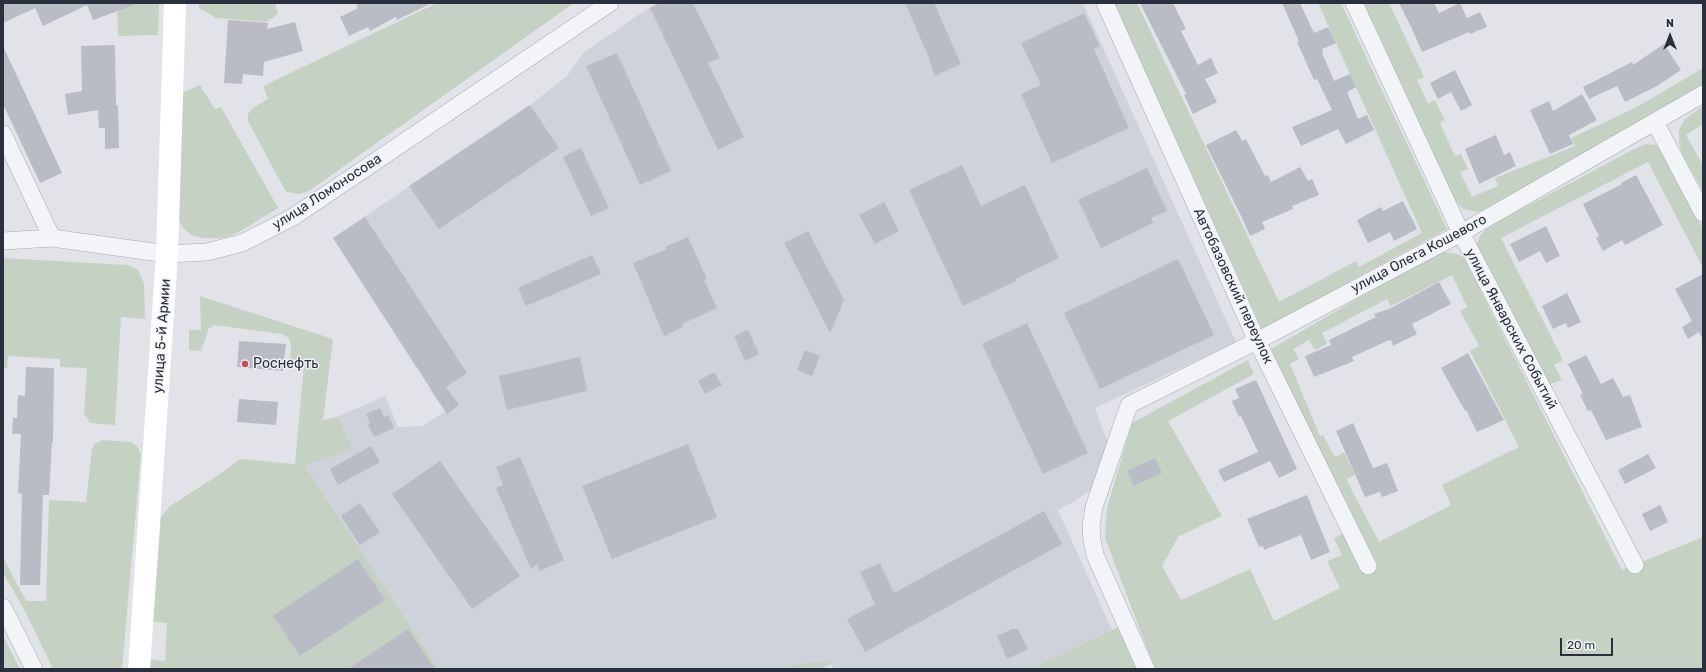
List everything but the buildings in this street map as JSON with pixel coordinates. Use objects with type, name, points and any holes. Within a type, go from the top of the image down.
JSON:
[{"type":"street","name":"улица 5-й Армии","points":[[139,669],[167,254],[175,3]]},
{"type":"street","name":"улица Ломоносова","points":[[3,241],[52,238],[167,254],[207,252],[242,243],[293,217],[609,3]]},
{"type":"street","name":"Автобазовский переулок","points":[[1105,3],[1257,341],[1368,566]]},
{"type":"street","name":"улица Январских Событий","points":[[1354,3],[1461,233],[1635,565]]},
{"type":"street","name":"улица Олега Кошевого","points":[[1146,669],[1095,554],[1091,526],[1094,507],[1129,405],[1257,341],[1461,233],[1703,94]]},
{"type":"street","points":[[1655,122],[1703,213]]},
{"type":"street","points":[[3,134],[52,238]]},
{"type":"street","points":[[3,607],[34,669]]},
{"type":"shaded area","points":[[656,3],[1083,3],[1236,342],[1095,408],[1108,443],[1097,486],[1058,510],[1112,630],[1030,669],[834,669],[828,660],[791,665],[782,669],[439,669],[305,466],[352,449],[337,417],[385,396],[398,427],[423,426],[445,411],[429,389],[455,371],[441,350],[416,367],[333,238],[530,105],[567,76],[583,53]]},
{"type":"green space","points":[[117,3],[159,3],[158,35],[118,36]]},
{"type":"green space","points":[[199,3],[275,3],[278,14],[266,22],[216,18],[199,8]]},
{"type":"green space","points":[[437,3],[574,3],[309,191],[299,194],[286,192],[248,121],[248,114],[253,108],[268,99],[263,86]]},
{"type":"green space","points":[[1114,3],[1137,3],[1279,302],[1356,261],[1359,267],[1422,233],[1318,3],[1341,3],[1447,229],[1262,329]]},
{"type":"green space","points":[[1362,3],[1389,3],[1424,77],[1417,80],[1428,104],[1435,100],[1445,120],[1440,123],[1455,156],[1461,154],[1468,169],[1460,172],[1472,197],[1498,186],[1495,178],[1575,146],[1571,138],[1637,107],[1703,68],[1703,90],[1488,209],[1477,212],[1463,209],[1450,195]]},
{"type":"green space","points":[[200,85],[215,109],[221,107],[278,208],[237,233],[225,238],[202,238],[191,235],[182,227],[179,219],[182,93]]},
{"type":"green space","points":[[1703,106],[1703,124],[1686,135],[1703,165],[1703,191],[1682,154],[1679,143],[1679,130],[1684,120]]},
{"type":"green space","points":[[1646,144],[1656,145],[1663,152],[1703,229],[1703,268],[1648,162],[1501,238],[1563,360],[1554,365],[1562,380],[1544,386],[1479,254],[1477,244],[1480,236],[1488,227]]},
{"type":"green space","points":[[1442,252],[1457,254],[1464,258],[1622,570],[1703,537],[1703,669],[1155,669],[1105,538],[1107,508],[1132,423],[1248,360],[1254,374],[1168,421],[1222,516],[1179,536],[1162,566],[1181,600],[1250,569],[1274,621],[1340,588],[1327,561],[1342,555],[1334,538],[1356,528],[1271,349],[1434,254]],"holes":[[[1452,275],[1467,307],[1460,311],[1479,346],[1470,351],[1519,447],[1442,485],[1451,505],[1379,542],[1346,479],[1355,475],[1344,452],[1335,457],[1323,435],[1320,436],[1290,364],[1299,359],[1293,349],[1309,340],[1315,350],[1327,344],[1322,333],[1387,299],[1391,306]]]},
{"type":"green space","points":[[3,258],[128,265],[138,270],[144,284],[145,319],[121,317],[115,425],[90,423],[84,413],[87,368],[60,367],[60,359],[8,356],[7,368],[3,368]]},
{"type":"green space","points":[[200,296],[333,339],[323,420],[337,417],[353,449],[305,466],[439,669],[147,669],[147,659],[165,661],[167,623],[153,622],[161,517],[170,506],[220,474],[240,459],[295,464],[304,365],[290,364],[291,344],[288,337],[282,334],[214,325],[209,328],[201,351],[189,350],[189,330],[201,330]]},
{"type":"green space","points":[[103,440],[131,442],[137,446],[141,454],[122,669],[53,669],[25,611],[3,573],[3,557],[26,601],[46,601],[49,500],[86,502],[92,449],[95,443]]},
{"type":"green space","points":[[1121,626],[1137,669],[1030,669],[1112,630]]},
{"type":"green space","points":[[3,636],[20,669],[3,669]]},
{"type":"green space","points":[[828,660],[831,664],[820,669],[782,669],[791,665]]},
{"type":"place","name":"Роснефть","points":[[245,364]]}]
